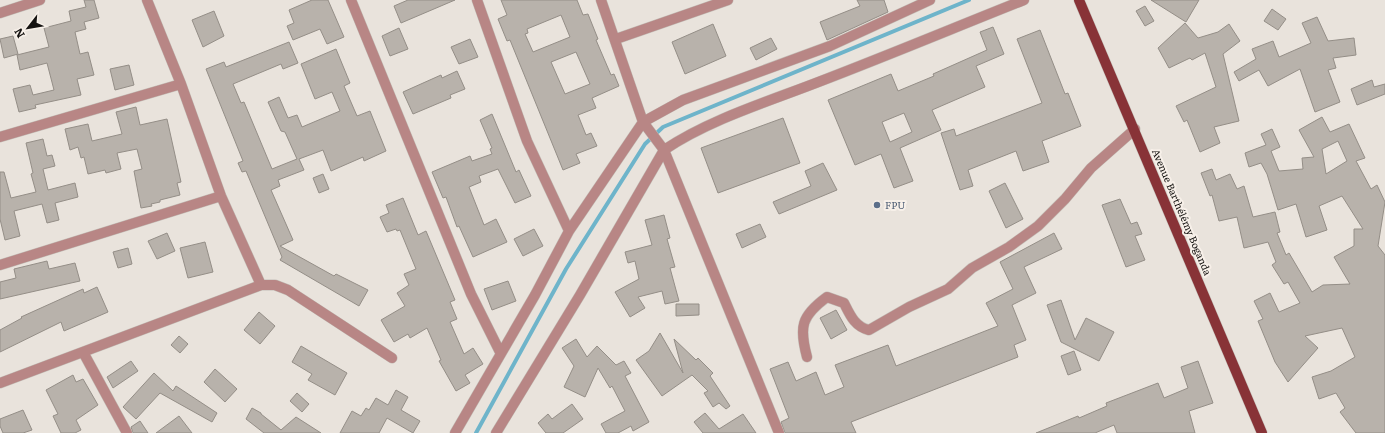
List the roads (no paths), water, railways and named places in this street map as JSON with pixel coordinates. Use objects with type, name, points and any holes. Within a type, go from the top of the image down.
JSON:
[{"type":"main road","name":"Avenue Barthélémy Boganda","points":[[1080,0],[1262,433]]},
{"type":"street","points":[[0,13],[40,0]]},
{"type":"street","points":[[147,0],[181,84],[221,196],[261,285]]},
{"type":"street","points":[[351,0],[471,294],[500,352]]},
{"type":"street","points":[[477,0],[527,141],[569,231]]},
{"type":"street","points":[[601,0],[616,39],[643,122],[664,150],[779,433]]},
{"type":"street","points":[[616,39],[728,0]]},
{"type":"street","points":[[455,433],[500,352],[535,295],[569,231],[643,122],[683,100],[830,46],[930,0]]},
{"type":"street","points":[[496,433],[580,295],[664,150],[681,138],[747,109],[859,67],[1024,0]]},
{"type":"street","points":[[0,137],[181,84]]},
{"type":"street","points":[[807,357],[801,337],[804,320],[813,307],[827,297],[844,303],[852,318],[861,328],[869,330],[909,307],[948,289],[972,268],[1009,247],[1038,226],[1091,168],[1135,129]]},
{"type":"street","points":[[0,265],[221,196]]},
{"type":"street","points":[[0,383],[261,285],[275,285],[288,290],[392,358]]},
{"type":"street","points":[[82,352],[127,433]]},
{"type":"waterway","points":[[476,433],[566,269],[645,144],[663,127],[969,0]]},
{"type":"place","name":"FPU","points":[[877,205]]}]
